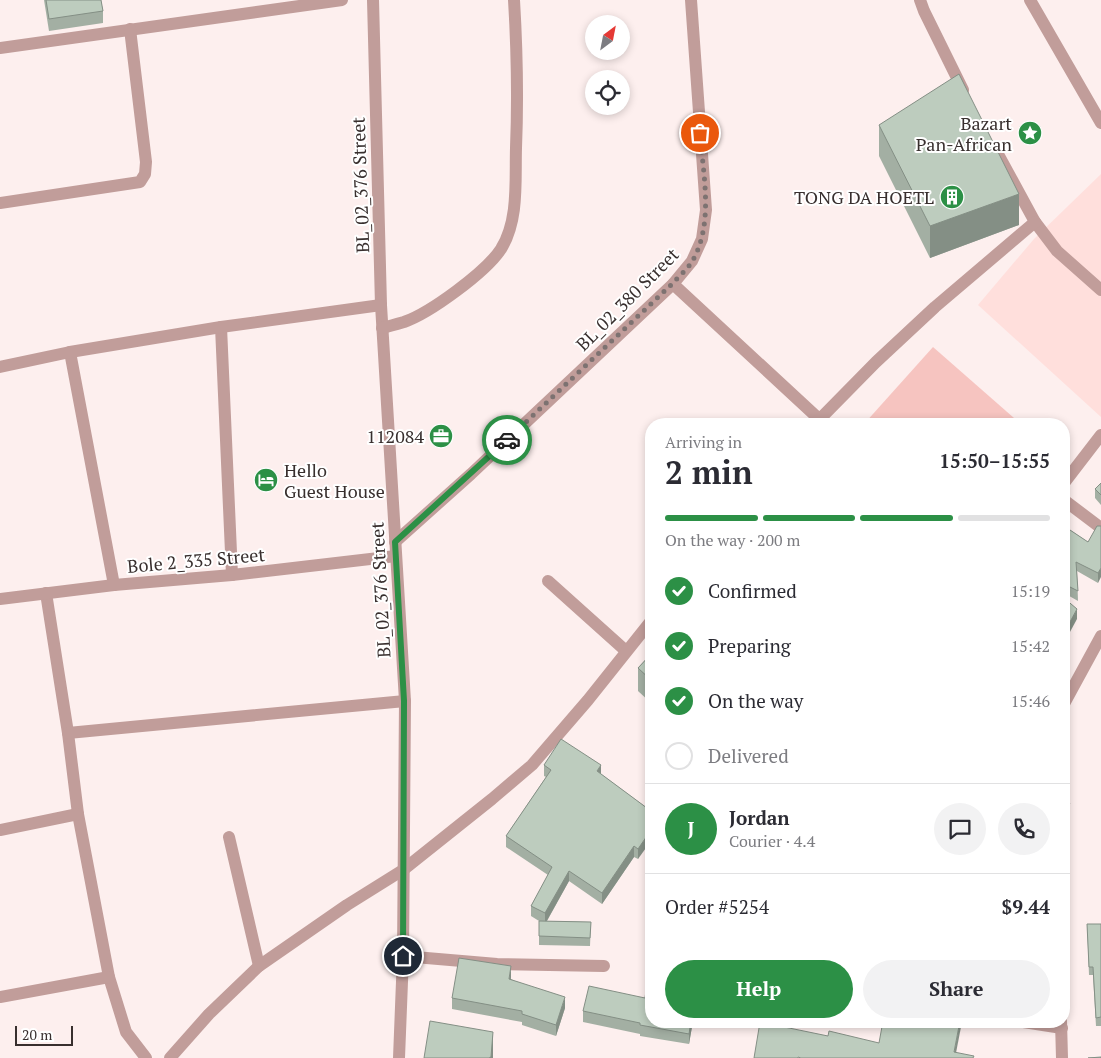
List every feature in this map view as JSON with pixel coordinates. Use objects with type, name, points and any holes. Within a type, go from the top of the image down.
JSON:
[{"type":"street","points":[[0,48],[342,0]]},
{"type":"street","name":"BL_02_376 Street","points":[[373,0],[382,328],[404,701],[403,956],[399,1058]]},
{"type":"street","points":[[382,328],[404,322],[416,316],[464,286],[486,266],[500,249],[509,230],[515,203],[517,53],[514,0]]},
{"type":"street","name":"BL_02_380 Street","points":[[395,542],[471,474],[672,284],[692,262],[702,239],[706,210],[691,0]]},
{"type":"street","points":[[920,0],[970,103]]},
{"type":"street","points":[[1030,0],[1101,123]]},
{"type":"street","points":[[0,203],[140,182],[145,174],[146,162],[130,29]]},
{"type":"street","points":[[994,146],[1035,222],[1057,251],[1101,290]]},
{"type":"street","points":[[820,418],[935,307],[1035,222]]},
{"type":"street","points":[[672,284],[814,418]]},
{"type":"street","points":[[0,367],[70,352],[221,327],[381,305]]},
{"type":"street","points":[[221,327],[232,575]]},
{"type":"street","points":[[70,352],[114,585]]},
{"type":"street","points":[[1070,474],[1101,435]]},
{"type":"street","points":[[1070,505],[1101,528]]},
{"type":"street","name":"Bole 2_335 Street","points":[[0,600],[114,585],[232,575],[396,556]]},
{"type":"street","points":[[548,581],[626,651]]},
{"type":"street","points":[[46,593],[68,733],[78,814],[110,977],[126,1032],[146,1058]]},
{"type":"street","points":[[170,1058],[210,1014],[259,966],[347,905],[403,870],[492,800],[532,764],[588,700],[645,628]]},
{"type":"street","points":[[1070,693],[1101,636]]},
{"type":"street","points":[[68,733],[404,701]]},
{"type":"street","points":[[0,830],[78,814]]},
{"type":"street","points":[[229,837],[259,966]]},
{"type":"street","points":[[403,956],[497,964],[604,966]]},
{"type":"street","points":[[0,997],[110,977]]},
{"type":"street","points":[[1062,1028],[1062,1058]]},
{"type":"shaded area","points":[[1101,174],[1101,417],[978,305],[1034,239]]},
{"type":"shaded area","points":[[933,347],[1014,418],[869,418]]},
{"type":"building","points":[[46,0],[101,0],[103,11],[49,19]]},
{"type":"building","name":"TONG DA HOETL","points":[[959,74],[1019,194],[930,226],[879,125]]},
{"type":"building","points":[[1101,483],[1101,495],[1095,489]]},
{"type":"building","points":[[1097,526],[1101,526],[1101,568],[1098,573],[1076,562],[1078,591],[1070,587],[1070,530],[1088,542]]},
{"type":"building","points":[[1070,603],[1077,609],[1070,622]]},
{"type":"building","points":[[645,660],[645,674],[638,668]]},
{"type":"building","points":[[561,739],[601,765],[597,771],[645,807],[645,839],[638,849],[634,846],[602,893],[569,871],[545,913],[531,906],[552,867],[506,836],[551,770],[544,765]]},
{"type":"building","points":[[539,921],[591,922],[590,938],[539,936]]},
{"type":"building","points":[[1087,924],[1101,924],[1101,1017],[1096,1018],[1093,967],[1089,967]]},
{"type":"building","points":[[459,958],[511,966],[509,979],[565,997],[556,1025],[522,1014],[522,1011],[452,998]]},
{"type":"building","points":[[589,986],[645,998],[645,1026],[640,1025],[640,1023],[583,1011]]},
{"type":"building","points":[[430,1021],[493,1032],[491,1057],[424,1058]]},
{"type":"building","points":[[656,1028],[690,1028],[689,1034]]},
{"type":"building","points":[[759,1028],[789,1028],[828,1036],[829,1031],[879,1043],[882,1028],[959,1028],[954,1052],[974,1056],[973,1058],[754,1058]]},
{"type":"way so far","points":[[507,440],[672,284],[692,262],[702,239],[706,210],[700,133]]},
{"type":"place","name":"Bazart Pan-African","points":[[1030,133]]},
{"type":"place","name":"TONG DA HOETL","points":[[952,197]]},
{"type":"place","name":"112084","points":[[441,436]]},
{"type":"place","name":"Hello Guest House","points":[[266,480]]},
{"type":"route","points":[[403,956],[404,701],[395,542],[507,440]]}]
